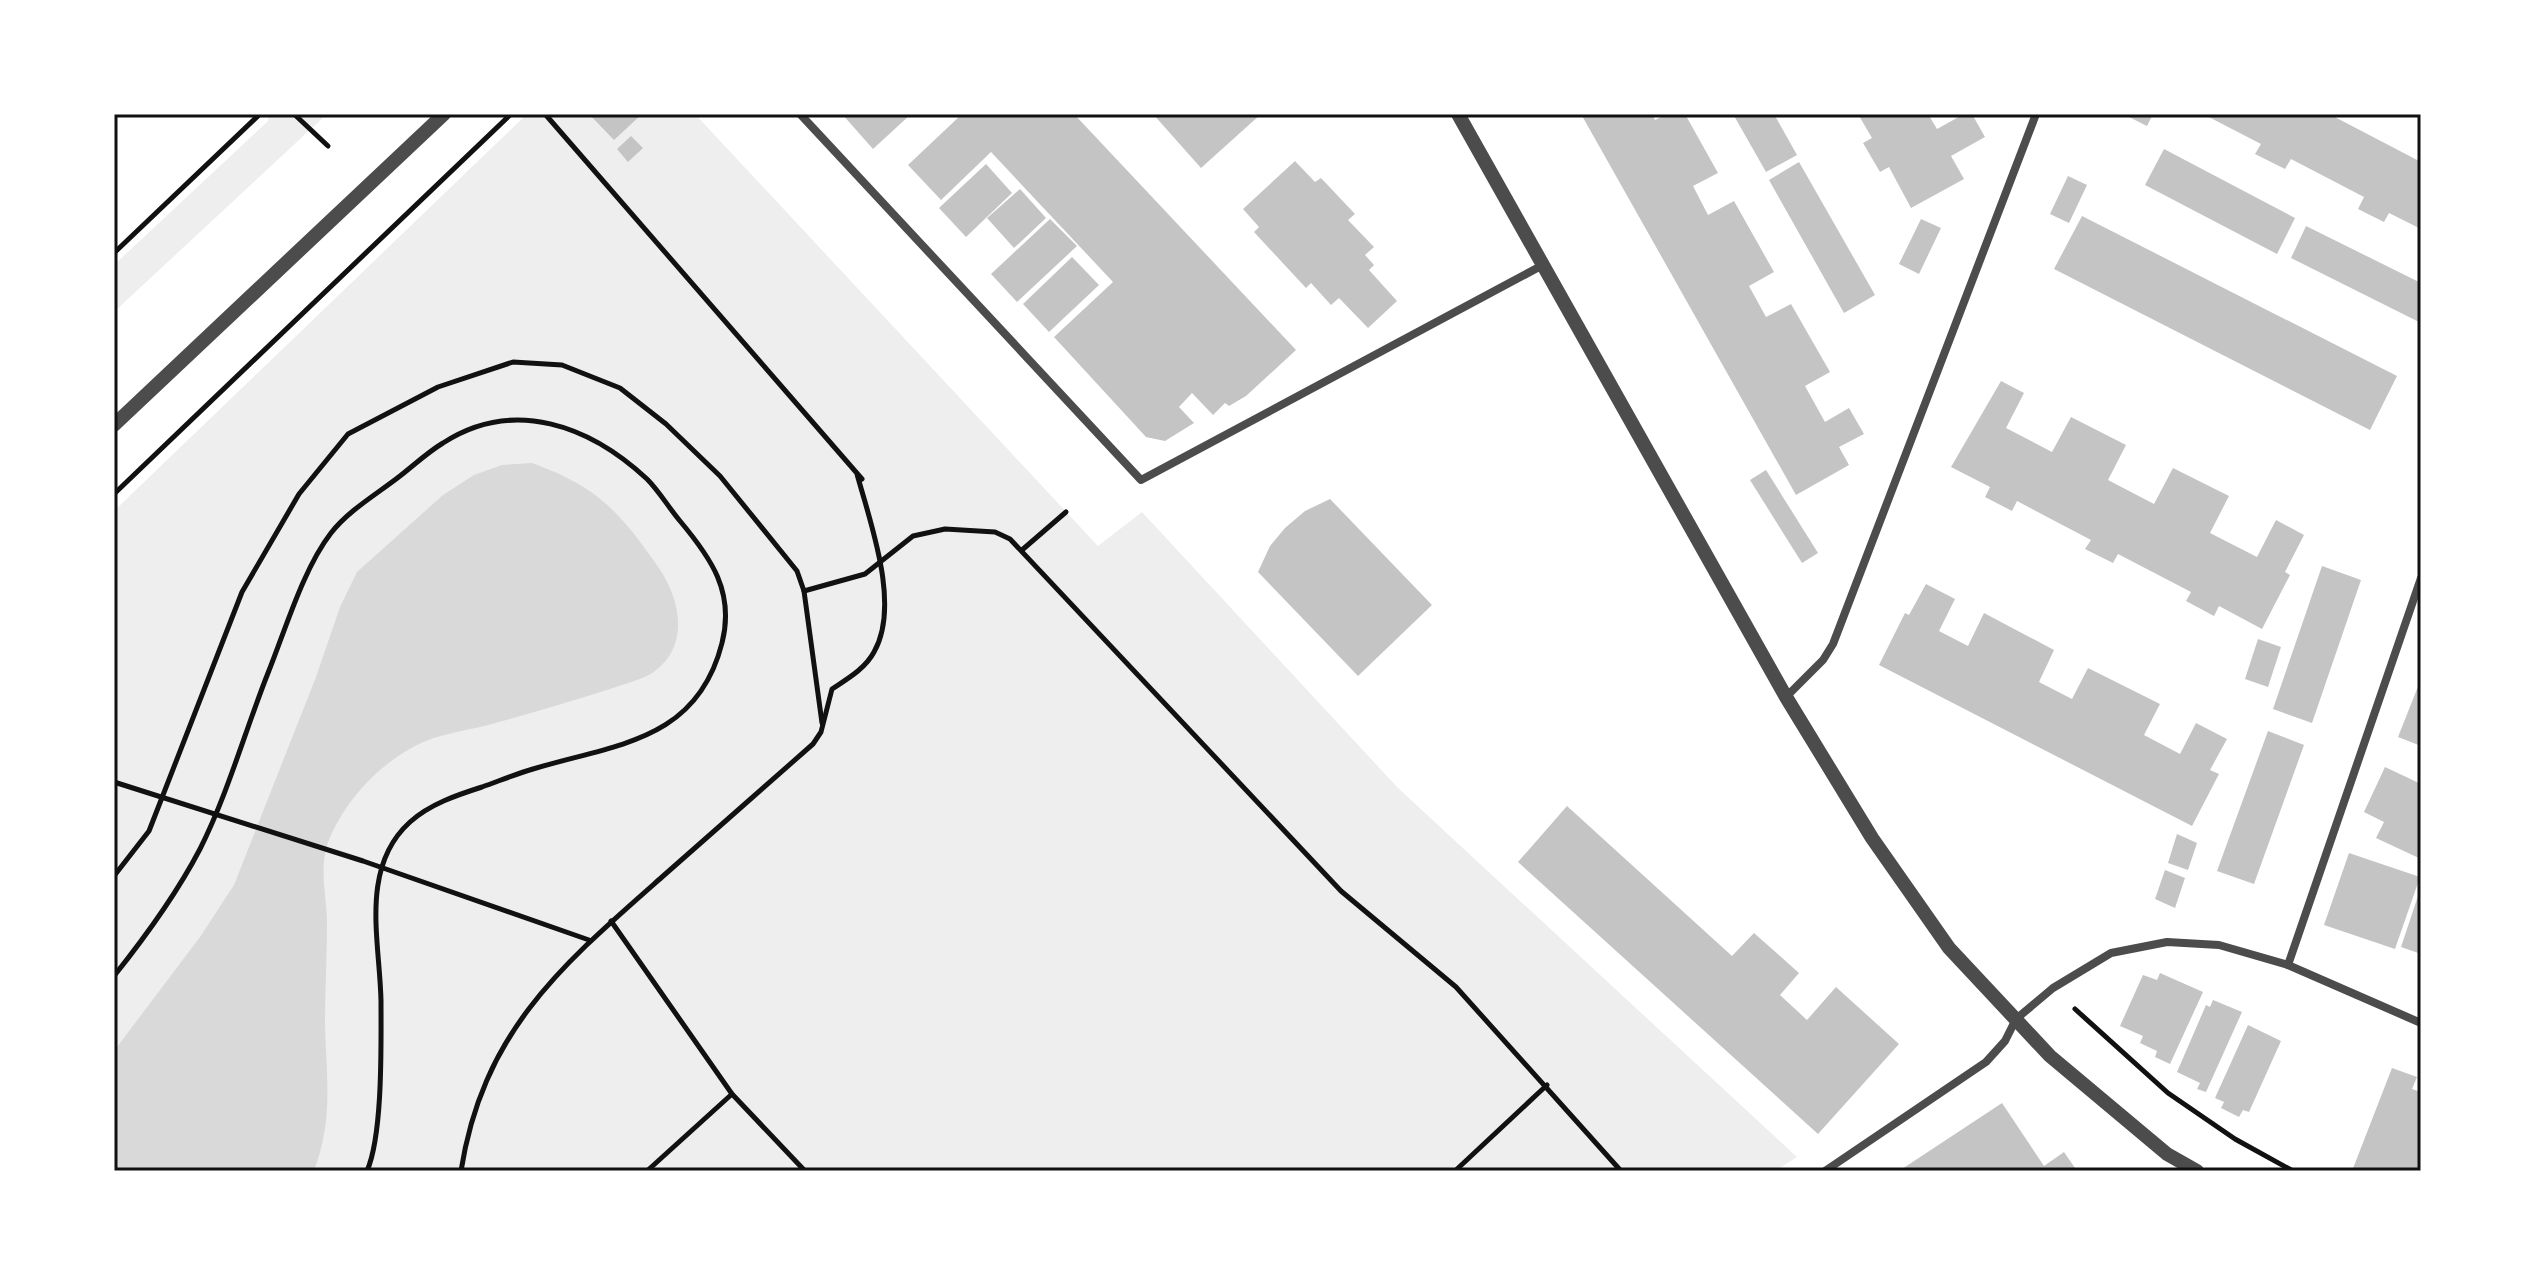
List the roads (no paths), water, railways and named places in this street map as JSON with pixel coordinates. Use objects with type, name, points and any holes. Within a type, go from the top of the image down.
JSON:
[{"type":"street","points":[[114,425],[444,114]]},
{"type":"street","points":[[800,114],[1141,480],[1541,266]]},
{"type":"street","points":[[1458,114],[1786,697],[1872,838],[1949,948],[2050,1056],[2167,1154],[2197,1171]]},
{"type":"street","points":[[1786,697],[1823,660],[1833,644],[2036,114]]},
{"type":"street","points":[[2288,965],[2421,578]]},
{"type":"street","points":[[1825,1171],[1986,1062],[2005,1041],[2016,1019],[2053,988],[2111,953],[2167,942],[2219,945],[2288,965],[2421,1023]]}]
